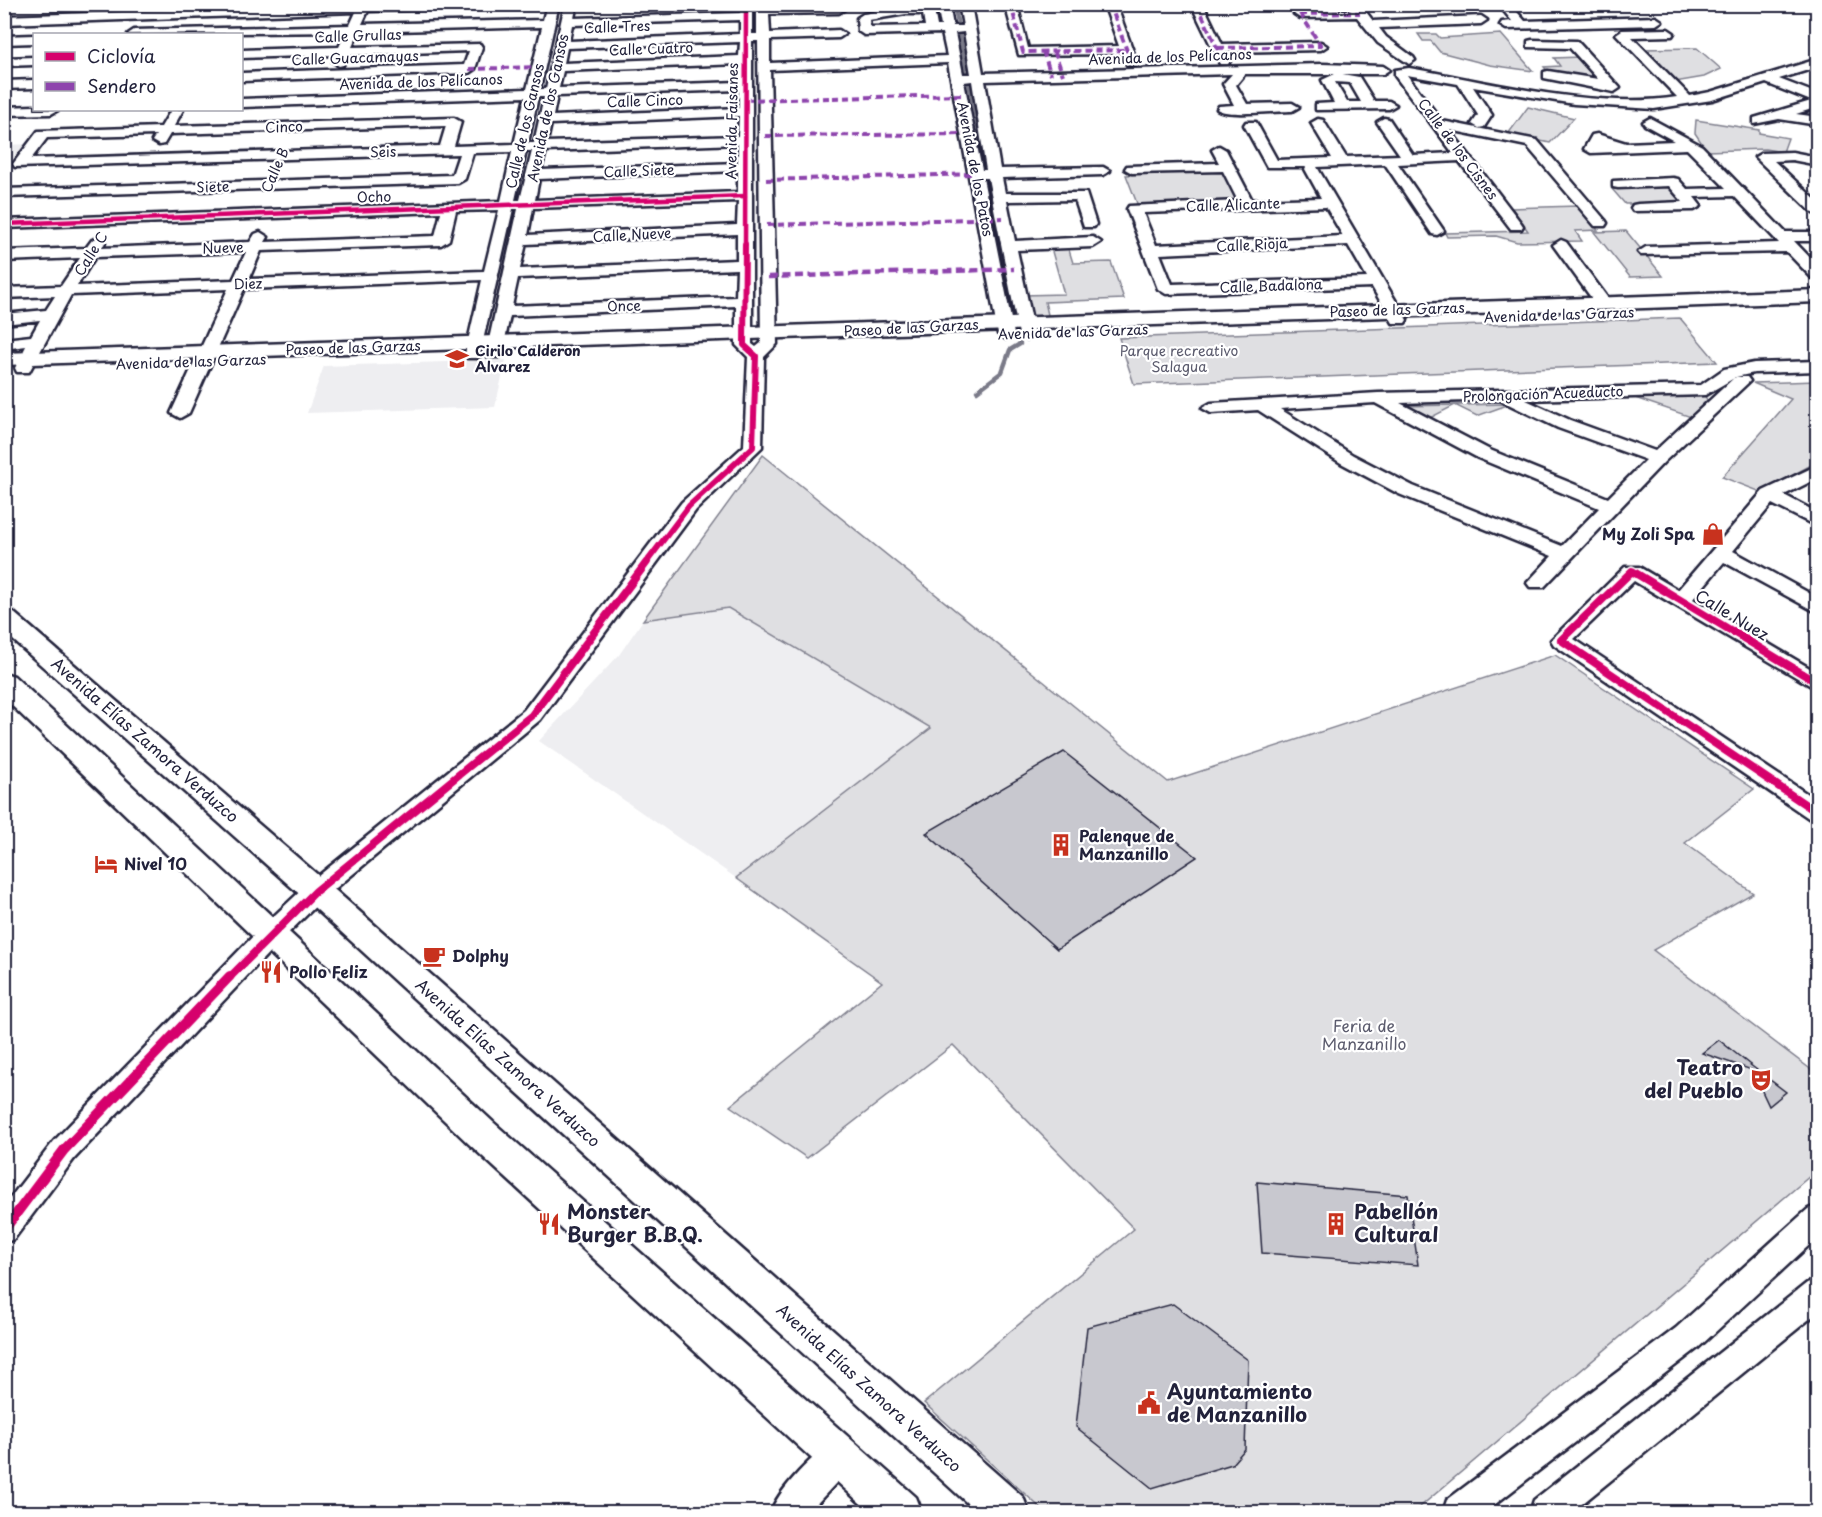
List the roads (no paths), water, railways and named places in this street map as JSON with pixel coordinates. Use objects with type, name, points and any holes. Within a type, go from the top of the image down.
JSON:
[{"type":"main road","name":"Paseo de las Garzas","points":[[1396,315],[1818,296]]},
{"type":"main road","name":"Avenida de las Garzas","points":[[20,359],[205,357],[756,343],[1026,328],[1396,315],[1818,306]]},
{"type":"main road","name":"Avenida Elías Zamora Verduzco","points":[[4,618],[316,891],[1008,1512]]},
{"type":"main road","points":[[4,682],[481,1133],[837,1457],[901,1512]]},
{"type":"street","points":[[4,20],[166,9],[475,4]]},
{"type":"street","name":"Calle de los Gansos","points":[[474,349],[554,4]]},
{"type":"street","name":"Avenida de los Gansos","points":[[495,348],[571,4]]},
{"type":"street","name":"Avenida de los Patos","points":[[943,4],[1005,329]]},
{"type":"street","name":"Avenida de los Patos","points":[[965,4],[994,174],[1026,328]]},
{"type":"street","points":[[1011,4],[1023,52],[1048,51],[1129,56],[1110,4]]},
{"type":"street","points":[[1197,4],[1218,48],[1233,69],[1261,87],[1275,108]]},
{"type":"street","points":[[1503,4],[1522,25]]},
{"type":"street","points":[[1809,4],[1818,8]]},
{"type":"street","name":"Calle B","points":[[180,413],[365,6]]},
{"type":"street","points":[[763,8],[839,9]]},
{"type":"street","name":"Avenida Faisanes","points":[[756,343],[764,67],[763,8]]},
{"type":"street","points":[[149,33],[166,9]]},
{"type":"street","points":[[1218,48],[1322,47],[1297,9]]},
{"type":"street","points":[[1297,9],[1356,9],[1370,25],[1379,56],[1407,66],[1462,80],[1503,86]]},
{"type":"street","points":[[567,22],[746,10]]},
{"type":"street","name":"Avenida Faisanes","points":[[746,10],[744,301],[756,343]]},
{"type":"street","points":[[931,29],[928,10],[906,10],[863,18],[864,31],[969,28]]},
{"type":"street","points":[[1597,10],[1610,22]]},
{"type":"street","points":[[189,33],[354,29],[484,20],[549,23]]},
{"type":"street","points":[[1370,25],[1481,20]]},
{"type":"street","points":[[1506,25],[1656,21]]},
{"type":"street","points":[[1668,33],[1622,34],[1686,99]]},
{"type":"street","name":"Calle Tres","points":[[562,45],[839,34]]},
{"type":"street","points":[[4,40],[33,39]]},
{"type":"street","points":[[1532,44],[1573,44],[1627,103]]},
{"type":"street","name":"Calle Grullas","points":[[243,54],[476,47],[470,69]]},
{"type":"street","points":[[1048,51],[1057,75]]},
{"type":"street","name":"Avenida de los Pelícanos","points":[[957,78],[1233,69],[1331,70],[1379,56],[1407,66]]},
{"type":"street","points":[[764,67],[954,59]]},
{"type":"street","name":"Calle Cuatro","points":[[557,67],[746,60]]},
{"type":"street","points":[[4,62],[33,61]]},
{"type":"street","points":[[1712,96],[1683,122],[1645,120],[1635,110],[1651,105],[1712,96],[1818,63]]},
{"type":"street","points":[[1407,66],[1574,100],[1645,120],[1693,146],[1818,275]]},
{"type":"street","name":"Calle de los Cisnes","points":[[1407,66],[1439,124],[1516,226]]},
{"type":"street","name":"Calle Guacamayas","points":[[243,76],[470,69]]},
{"type":"street","points":[[1233,69],[1229,84],[1243,109]]},
{"type":"street","points":[[1342,106],[1328,81],[1331,70],[1353,80],[1370,105]]},
{"type":"street","points":[[1548,75],[1610,85]]},
{"type":"street","points":[[1767,79],[1818,101]]},
{"type":"street","points":[[1462,80],[1484,112],[1485,116],[1479,124]]},
{"type":"street","points":[[4,85],[33,84]]},
{"type":"street","name":"Avenida de los Pelícanos","points":[[243,103],[746,86]]},
{"type":"street","points":[[1574,100],[1651,105],[1676,110],[1693,146]]},
{"type":"street","points":[[1760,121],[1818,101]]},
{"type":"street","points":[[1321,107],[1389,105]]},
{"type":"street","points":[[1224,110],[1292,107]]},
{"type":"street","points":[[4,111],[33,110]]},
{"type":"street","name":"Calle C","points":[[20,359],[68,290],[176,111]]},
{"type":"street","name":"Calle Cinco","points":[[546,120],[745,112]]},
{"type":"street","points":[[1778,115],[1818,121]]},
{"type":"street","name":"Cinco","points":[[20,164],[43,134],[453,122],[447,150]]},
{"type":"street","points":[[1384,122],[1409,159]]},
{"type":"street","points":[[1318,123],[1341,162]]},
{"type":"street","points":[[1439,124],[1532,143],[1600,223]]},
{"type":"street","points":[[1251,125],[1272,164],[1464,157]]},
{"type":"street","name":"Seis","points":[[20,164],[745,140]]},
{"type":"street","points":[[1623,147],[1693,146]]},
{"type":"street","name":"Siete","points":[[4,193],[458,179],[467,149]]},
{"type":"street","points":[[1220,150],[1247,205]]},
{"type":"street","points":[[1817,210],[1762,157],[1792,156],[1818,161]]},
{"type":"street","points":[[1389,160],[1437,231]]},
{"type":"street","name":"Calle Siete","points":[[533,175],[745,167]]},
{"type":"street","points":[[1132,170],[1228,167]]},
{"type":"street","points":[[1312,169],[1396,315]]},
{"type":"street","points":[[975,174],[1103,171]]},
{"type":"street","points":[[424,208],[431,180]]},
{"type":"street","points":[[1618,184],[1673,182],[1694,206],[1638,207]]},
{"type":"street","points":[[1681,192],[1736,190]]},
{"type":"street","name":"Ocho","points":[[4,224],[745,196]]},
{"type":"street","points":[[999,197],[1081,196],[1089,224]]},
{"type":"street","name":"Calle Alicante","points":[[1150,250],[1134,209],[1332,202]]},
{"type":"street","name":"Nueve","points":[[4,256],[441,240],[450,207]]},
{"type":"street","name":"Calle Nueve","points":[[519,240],[744,230]]},
{"type":"street","points":[[1786,242],[1818,236]]},
{"type":"street","name":"Calle Rioja","points":[[1150,250],[1353,240]]},
{"type":"street","points":[[400,278],[413,241]]},
{"type":"street","points":[[1646,252],[1818,241]]},
{"type":"street","points":[[1009,246],[1093,242]]},
{"type":"street","points":[[1561,245],[1604,304]]},
{"type":"street","name":"Calle Badalona","points":[[1150,250],[1166,289],[1377,282]]},
{"type":"street","points":[[512,274],[744,264]]},
{"type":"street","name":"Diez","points":[[4,293],[491,275]]},
{"type":"street","name":"Once","points":[[503,311],[744,301]]},
{"type":"street","points":[[4,319],[51,314]]},
{"type":"street","points":[[4,1230],[64,1150],[270,935],[316,891],[532,715],[689,506],[753,447],[756,343]]},
{"type":"street","points":[[4,344],[20,359]]},
{"type":"street","name":"Prolongación Acueducto","points":[[1210,408],[1378,398],[1705,390],[1728,383],[1818,366]]},
{"type":"street","name":"Prolongación Acueducto","points":[[1787,372],[1818,376]]},
{"type":"street","name":"Prolongación Acueducto","points":[[1537,584],[1728,383]]},
{"type":"street","points":[[1502,396],[1564,424],[1658,458]]},
{"type":"street","points":[[1378,398],[1484,454],[1611,506]]},
{"type":"street","points":[[1262,405],[1347,459],[1406,490],[1565,554]]},
{"type":"street","points":[[1681,600],[1720,551],[1770,495],[1818,470]]},
{"type":"street","points":[[1770,495],[1818,521]]},
{"type":"street","points":[[1720,551],[1818,607]]},
{"type":"street","name":"Calle Nuez","points":[[1813,804],[1561,640],[1632,571],[1818,683]]},
{"type":"street","points":[[1459,1512],[1687,1338],[1818,1218]]},
{"type":"street","points":[[1546,1512],[1818,1293]]},
{"type":"street","points":[[787,1512],[837,1457]]},
{"type":"waterway","points":[[954,4],[967,73]]},
{"type":"waterway","points":[[968,79],[986,170]]},
{"type":"waterway","points":[[987,178],[994,214]]},
{"type":"waterway","points":[[996,223],[1000,245]]},
{"type":"waterway","points":[[1000,244],[1004,264]]},
{"type":"waterway","points":[[1006,274],[1015,319]]},
{"type":"waterway","points":[[977,391],[1002,372],[1010,350],[1020,344],[1019,340]]},
{"type":"place","name":"Cirilo Calderon Alvarez","points":[[457,359]]},
{"type":"place","name":"My Zoli Spa","points":[[1713,534]]},
{"type":"place","name":"Palenque de Manzanillo","points":[[1061,845]]},
{"type":"place","name":"Nivel 10","points":[[106,864]]},
{"type":"place","name":"Dolphy","points":[[434,956]]},
{"type":"place","name":"Pollo Feliz","points":[[271,972]]},
{"type":"place","name":"Teatro del Pueblo","points":[[1761,1080]]},
{"type":"place","name":"Monster Burger B.B.Q.","points":[[549,1224]]},
{"type":"place","name":"Pabellón Cultural","points":[[1336,1224]]},
{"type":"place","name":"Ayuntamiento de Manzanillo","points":[[1149,1403]]},
{"type":"park label","name":"Parque recreativo Salagua","points":[[1179,360]]},
{"type":"park label","name":"Feria de Manzanillo","points":[[1364,1035]]}]
